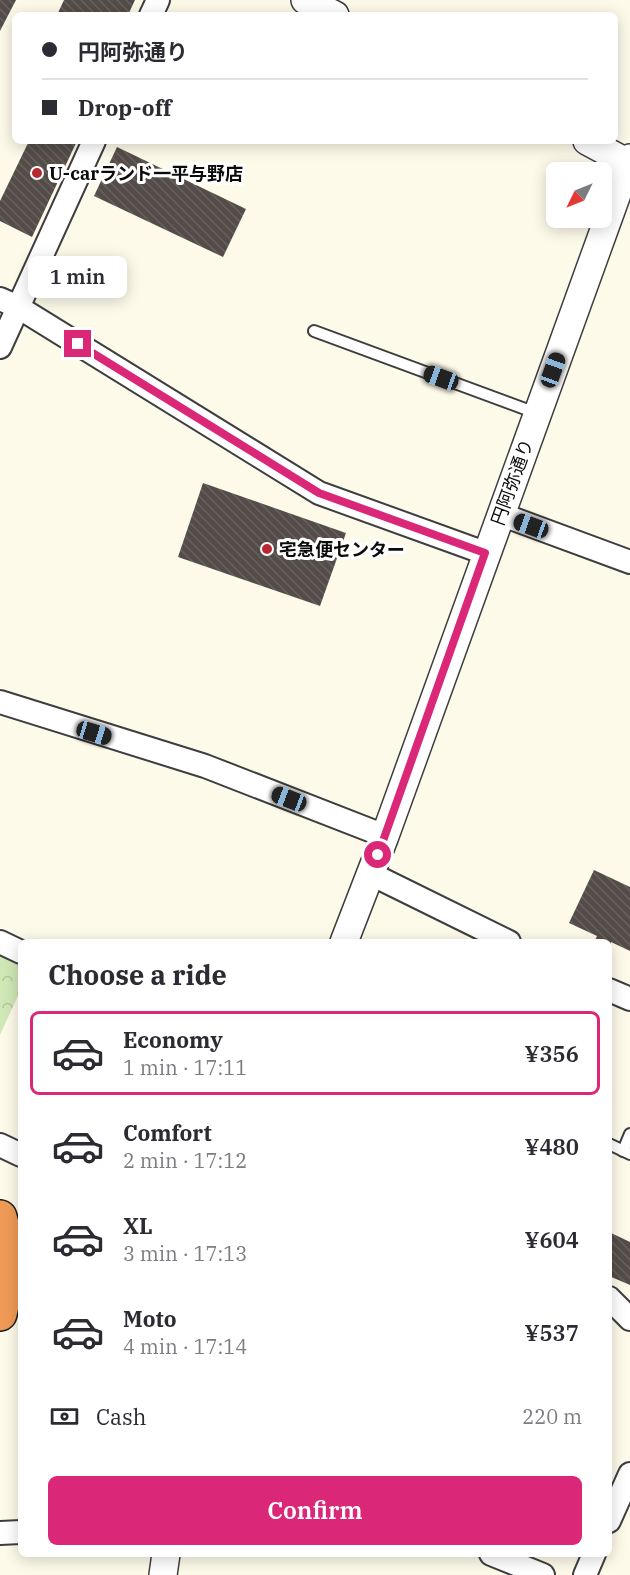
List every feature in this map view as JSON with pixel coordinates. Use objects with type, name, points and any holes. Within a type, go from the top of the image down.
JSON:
[{"type":"highway","points":[[0,1217],[6,1266],[0,1314]]},
{"type":"street","points":[[305,0],[329,12]]},
{"type":"street","points":[[0,346],[9,303],[92,144]]},
{"type":"street","points":[[593,144],[629,162]]},
{"type":"street","name":"円阿弥通り","points":[[345,939],[385,836],[485,553],[629,162]]},
{"type":"street","points":[[9,303],[319,493],[485,553]]},
{"type":"street","points":[[500,514],[630,562]]},
{"type":"street","points":[[0,702],[28,713],[205,766],[385,836]]},
{"type":"street","points":[[371,874],[503,939]]},
{"type":"street","points":[[0,942],[18,951]]},
{"type":"street","points":[[612,991],[630,999]]},
{"type":"street","points":[[0,1145],[18,1154]]},
{"type":"street","points":[[612,1301],[630,1319]]},
{"type":"street","points":[[612,1514],[630,1474]]},
{"type":"street","points":[[0,1533],[18,1532]]},
{"type":"street","points":[[163,1575],[166,1557]]},
{"type":"street","points":[[498,1557],[543,1575]]},
{"type":"street","points":[[585,1575],[593,1557]]},
{"type":"lane","points":[[314,331],[537,413]]},
{"type":"lane","points":[[612,1145],[626,1152],[630,1134]]},
{"type":"green space","points":[[0,955],[18,963],[18,996],[0,1035]]},
{"type":"building","points":[[0,0],[16,0],[0,31]]},
{"type":"building","points":[[64,0],[135,0],[129,12],[58,12]]},
{"type":"building","points":[[28,144],[76,144],[32,237],[0,221],[0,201]]},
{"type":"building","points":[[117,147],[246,209],[223,257],[94,196]]},
{"type":"building","points":[[203,483],[346,533],[320,606],[178,557]]},
{"type":"building","points":[[594,870],[630,887],[630,951],[612,942],[612,939],[596,939],[597,936],[569,923]]},
{"type":"building","points":[[612,1233],[630,1242],[630,1285],[612,1277]]},
{"type":"place","name":"U-carランド一平与野店","points":[[37,173]]},
{"type":"place","name":"宅急便センター","points":[[267,549]]},
{"type":"route","points":[[78,344],[319,493],[485,553],[378,855]]}]
